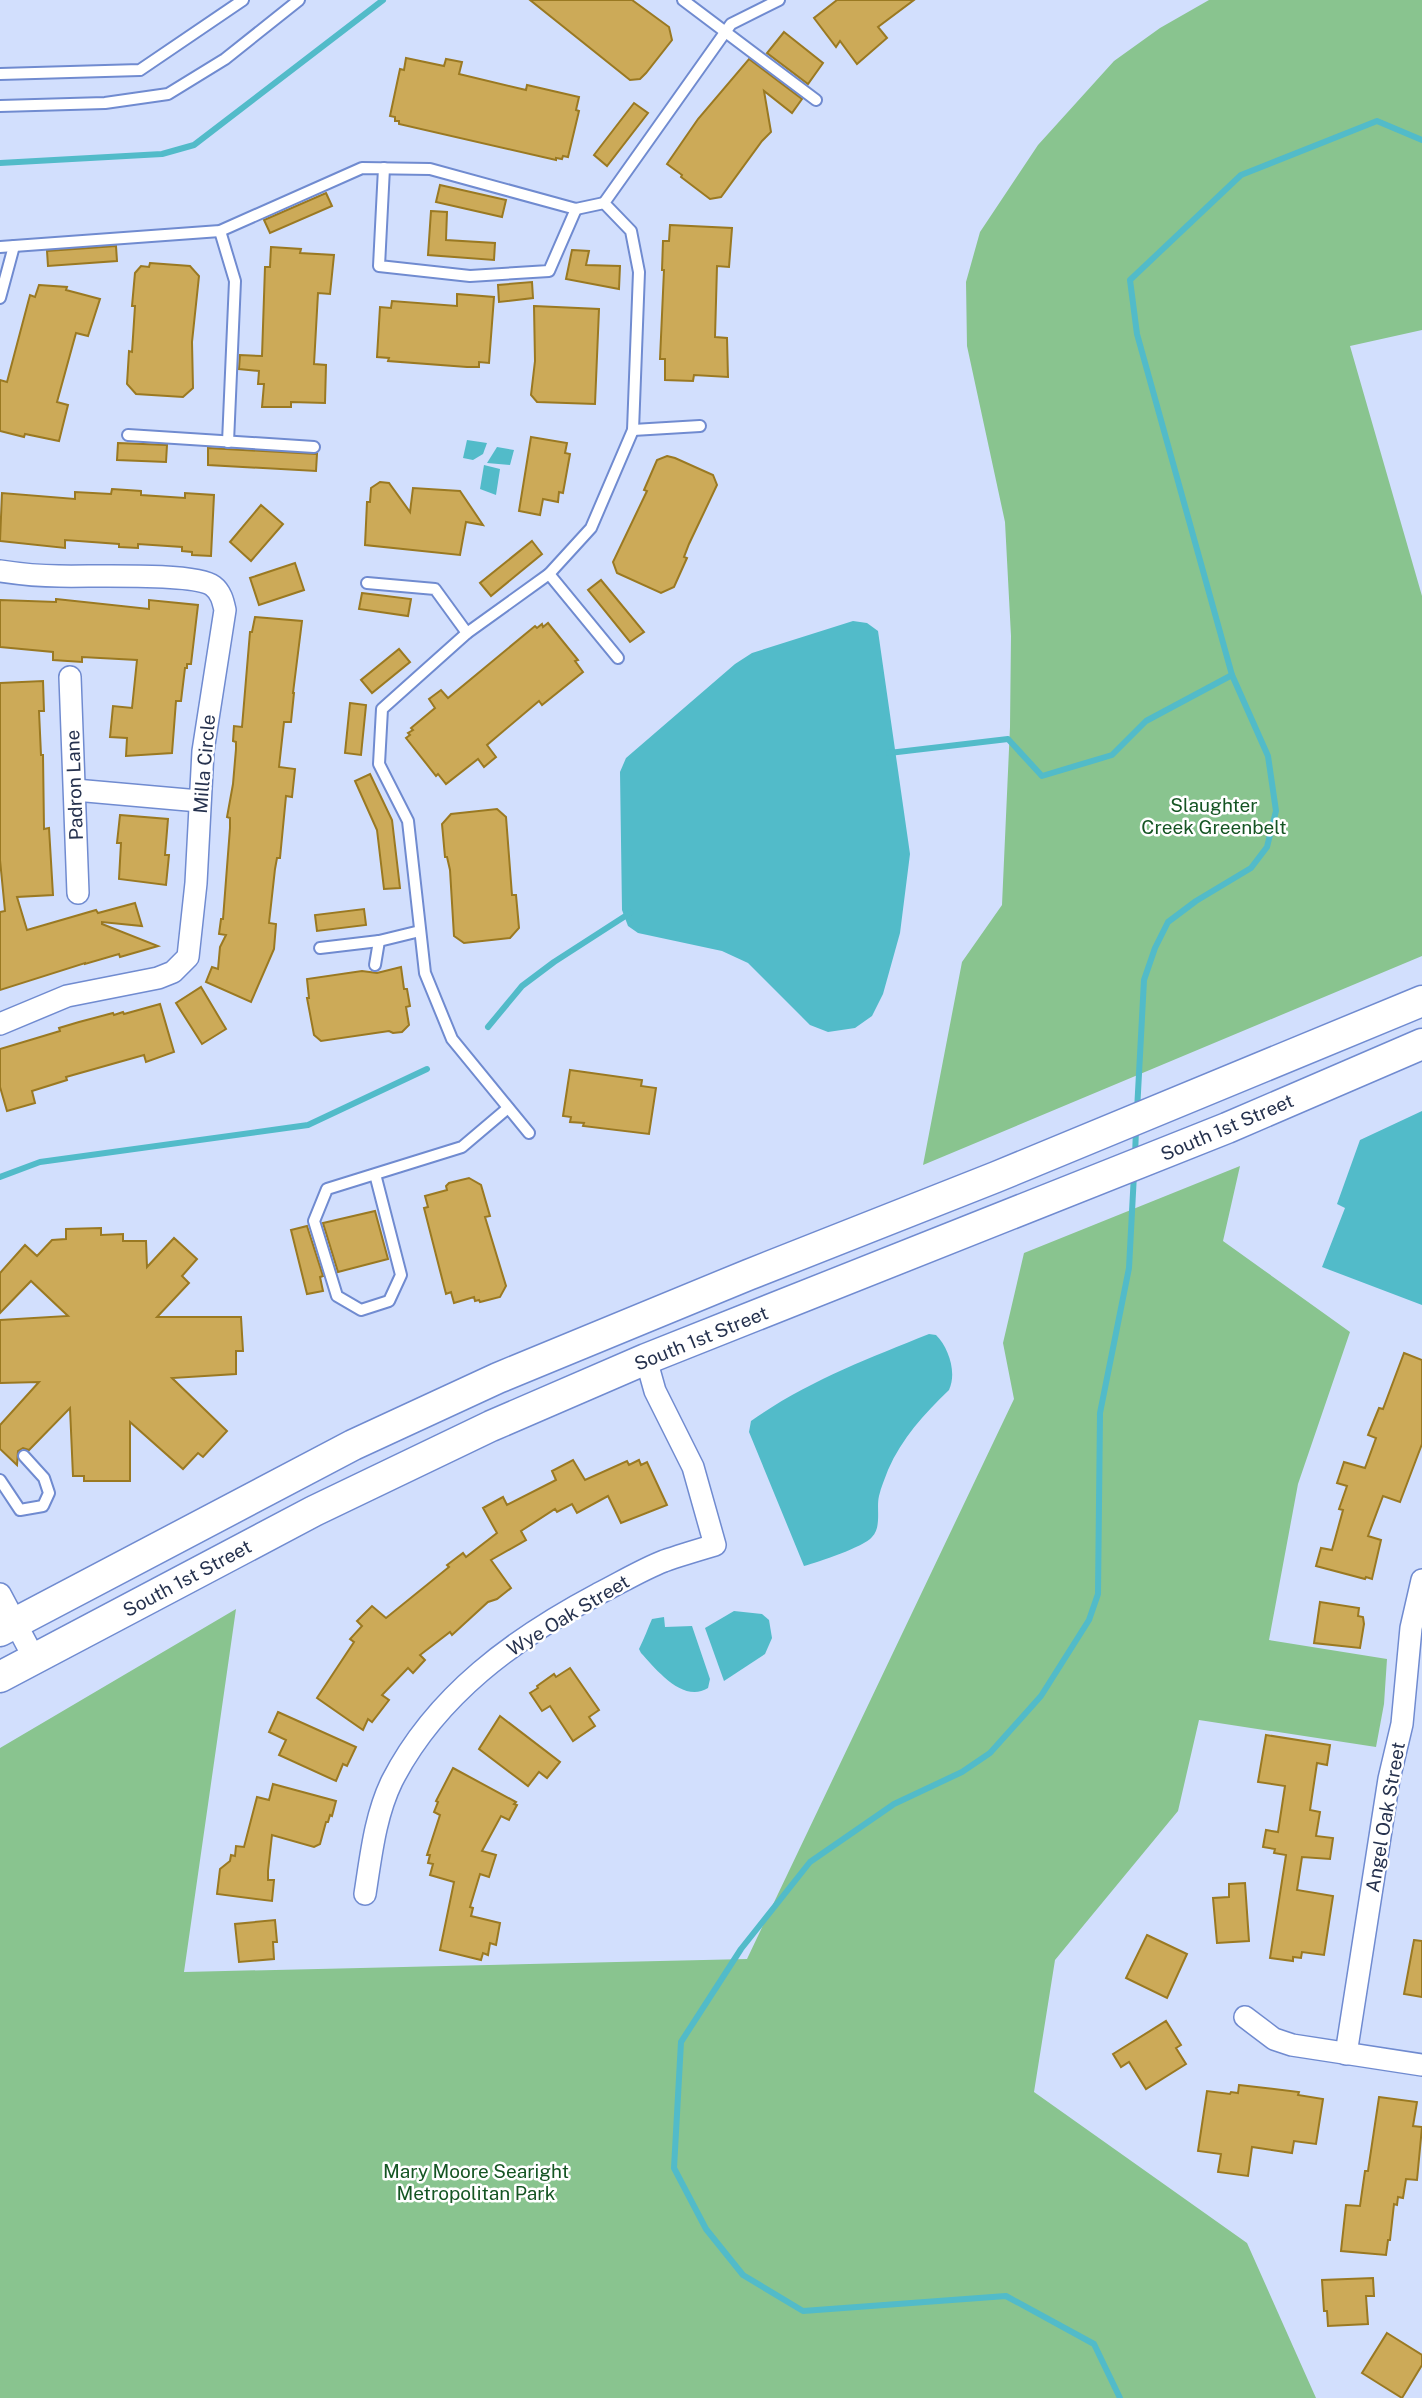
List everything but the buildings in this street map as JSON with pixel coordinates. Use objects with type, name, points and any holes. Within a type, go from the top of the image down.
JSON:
[{"type":"main road","points":[[8,1627],[353,1445],[498,1378],[1422,1001]]},
{"type":"main road","name":"South 1st Street","points":[[2,1671],[34,1658],[314,1511],[491,1426],[646,1359],[1227,1128],[1422,1044]]},
{"type":"main road","points":[[638,1319],[646,1359]]},
{"type":"street","name":"Milla Circle","points":[[0,571],[52,576],[202,581],[214,587],[222,598],[225,618],[206,725],[199,801],[196,883],[188,957],[173,972],[158,978],[67,996],[0,1024]]},
{"type":"street","name":"Padron Lane","points":[[70,677],[78,893]]},
{"type":"street","points":[[75,790],[199,801]]},
{"type":"street","name":"Wye Oak Street","points":[[365,1894],[375,1829],[392,1782],[416,1741],[445,1704],[509,1648],[551,1621],[637,1573],[715,1545],[693,1467],[655,1391],[646,1359]]},
{"type":"street","name":"Angel Oak Street","points":[[1346,2054],[1389,1779],[1402,1724],[1411,1628],[1422,1580]]},
{"type":"street","points":[[0,1594],[8,1627],[34,1658]]},
{"type":"street","points":[[1245,2017],[1273,2039],[1292,2045],[1422,2065]]},
{"type":"lane","points":[[0,74],[140,70],[243,0]]},
{"type":"lane","points":[[0,106],[105,103],[168,94],[225,59],[299,0]]},
{"type":"lane","points":[[683,0],[816,100]]},
{"type":"lane","points":[[0,247],[220,231],[362,168],[430,169],[576,209],[604,203],[732,24],[772,2]]},
{"type":"lane","points":[[384,168],[379,266],[470,276],[549,271],[576,209]]},
{"type":"lane","points":[[529,1133],[452,1040],[425,973],[408,821],[379,764],[382,709],[467,633],[549,573],[591,528],[633,430],[639,272],[631,231],[604,203]]},
{"type":"lane","points":[[220,231],[235,281],[228,442]]},
{"type":"lane","points":[[0,298],[14,246]]},
{"type":"lane","points":[[633,430],[700,426]]},
{"type":"lane","points":[[128,435],[314,447]]},
{"type":"lane","points":[[549,573],[618,658]]},
{"type":"lane","points":[[367,583],[435,589],[467,633]]},
{"type":"lane","points":[[320,948],[379,941],[420,931]]},
{"type":"lane","points":[[375,964],[379,941]]},
{"type":"lane","points":[[375,1174],[401,1275],[389,1301],[361,1310],[337,1296],[314,1221],[327,1188],[462,1147],[508,1108]]},
{"type":"lane","points":[[0,1480],[20,1510],[43,1506],[50,1493],[44,1478],[24,1456]]},
{"type":"green space","name":"Slaughter Creek Greenbelt","points":[[1209,0],[1422,0],[1422,330],[1350,346],[1422,596],[1422,956],[923,1165],[962,962],[1002,905],[1011,636],[1005,522],[967,346],[966,282],[980,232],[1038,145],[1114,61],[1160,28]]},
{"type":"green space","name":"Mary Moore Searight Metropolitan Park","points":[[1240,1166],[1223,1241],[1350,1332],[1298,1484],[1269,1640],[1387,1659],[1384,1704],[1376,1747],[1199,1720],[1178,1811],[1055,1960],[1034,2092],[1247,2243],[1316,2398],[0,2398],[0,1748],[236,1609],[184,1972],[747,1959],[1014,1399],[1003,1343],[1024,1253]]},
{"type":"shaded area","points":[[467,440],[487,443],[483,454],[473,460],[463,458]]},
{"type":"shaded area","points":[[497,447],[514,450],[510,465],[487,463]]},
{"type":"shaded area","points":[[484,465],[500,469],[496,495],[480,489]]},
{"type":"shaded area","points":[[853,621],[867,623],[878,631],[910,854],[900,933],[883,994],[872,1016],[855,1028],[828,1032],[810,1025],[748,963],[722,951],[638,933],[628,926],[622,910],[620,772],[626,758],[735,664],[752,653]]},
{"type":"shaded area","points":[[1422,1111],[1422,1305],[1322,1267],[1345,1208],[1337,1204],[1360,1140]]},
{"type":"shaded area","points":[[929,1334],[936,1335],[941,1340],[948,1354],[952,1369],[951,1383],[949,1390],[914,1427],[894,1458],[880,1493],[875,1533],[860,1545],[804,1566],[749,1432],[751,1421],[815,1383]]},
{"type":"shaded area","points":[[734,1611],[762,1614],[769,1620],[772,1638],[765,1654],[724,1681],[705,1628]]},
{"type":"shaded area","points":[[664,1617],[665,1627],[692,1626],[710,1679],[708,1688],[689,1692],[680,1688],[662,1675],[641,1653],[639,1649],[652,1619]]},
{"type":"waterway","points":[[0,163],[162,154],[194,145],[383,0]]},
{"type":"waterway","points":[[1137,1111],[1144,980],[1155,948],[1168,922],[1196,901],[1251,868],[1267,847],[1276,811],[1268,756],[1232,675],[1137,334],[1130,280],[1241,175],[1377,121],[1422,140]]},
{"type":"waterway","points":[[889,753],[1008,739],[1042,776],[1112,755],[1146,721],[1232,675]]},
{"type":"waterway","points":[[488,1027],[522,986],[630,913]]},
{"type":"waterway","points":[[0,1177],[40,1162],[308,1125],[427,1069]]},
{"type":"waterway","points":[[1135,1156],[1136,1129]]},
{"type":"waterway","points":[[1120,2398],[1094,2344],[1006,2296],[803,2311],[743,2275],[706,2229],[674,2168],[681,2042],[741,1949],[810,1862],[894,1804],[962,1772],[990,1753],[1041,1696],[1089,1620],[1098,1594],[1100,1413],[1129,1268],[1134,1174]]}]
